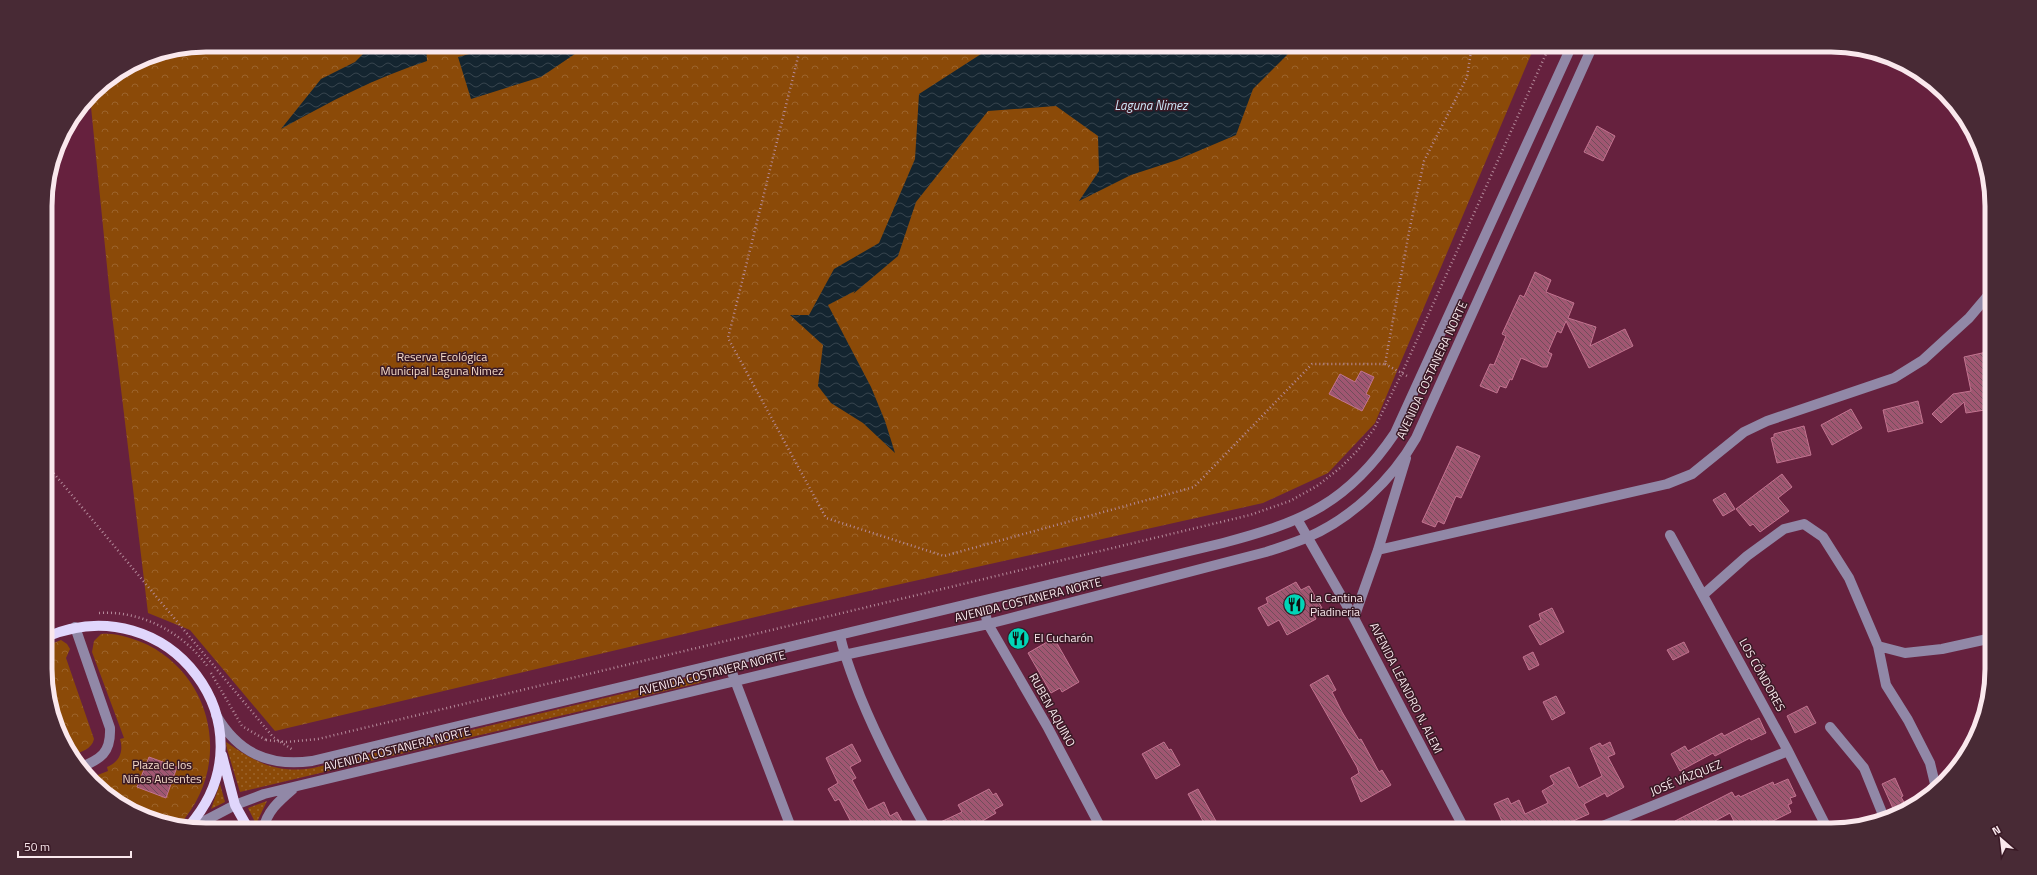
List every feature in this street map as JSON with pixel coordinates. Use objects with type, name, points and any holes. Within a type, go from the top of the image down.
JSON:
[{"type":"main road","points":[[52,635],[75,628],[92,625],[124,628],[155,639],[169,647],[193,670],[210,698],[215,713],[220,748],[235,806],[245,823]]},
{"type":"main road","points":[[191,822],[202,808],[210,794],[218,764],[220,748]]},
{"type":"street","name":"AVENIDA COSTANERA NORTE","points":[[215,713],[229,735],[248,751],[260,757],[283,763],[312,762],[982,602],[1241,538],[1297,519],[1326,505],[1340,495],[1370,467],[1395,433],[1419,384],[1569,52]]},
{"type":"street","name":"AVENIDA COSTANERA NORTE","points":[[201,823],[235,806],[264,794],[844,655],[988,624],[1266,552],[1307,538],[1338,520],[1369,496],[1397,466],[1409,450],[1422,425],[1590,52]]},
{"type":"street","points":[[1378,550],[1660,485],[1692,474],[1744,432],[1767,421],[1894,378],[1923,360],[1969,318],[1985,299]]},
{"type":"street","points":[[1354,618],[1378,550],[1409,450]]},
{"type":"street","name":"AVENIDA LEANDRO N. ALEM","points":[[1297,519],[1354,618],[1461,823]]},
{"type":"street","points":[[1703,595],[1747,556],[1784,529],[1804,524],[1823,537],[1848,578],[1878,646],[1886,685],[1908,720],[1930,764],[1935,783]]},
{"type":"street","name":"LOS CÓNDORES","points":[[1670,535],[1788,751],[1824,823]]},
{"type":"street","name":"RUBEN AQUINO","points":[[982,602],[988,624],[1047,726],[1098,823]]},
{"type":"street","points":[[75,628],[110,728],[108,748],[102,756],[85,765]]},
{"type":"street","points":[[840,635],[844,655],[884,752],[923,823]]},
{"type":"street","points":[[1878,646],[1904,653],[1942,649],[1985,640]]},
{"type":"street","points":[[728,662],[789,823]]},
{"type":"street","points":[[1830,727],[1864,768],[1883,814]]},
{"type":"street","name":"JOSÉ VÁZQUEZ","points":[[1610,823],[1788,751]]},
{"type":"street","points":[[265,823],[274,806],[296,787]]},
{"type":"path","points":[[799,52],[728,338],[826,518],[944,556],[1194,487],[1312,364],[1385,364],[1419,384]]},
{"type":"path","points":[[1385,364],[1409,232],[1424,161],[1467,77],[1471,52]]},
{"type":"path","points":[[266,740],[294,742],[325,738],[1250,515],[1290,501],[1317,486],[1340,468],[1358,450],[1374,429],[1402,373],[1547,52]]},
{"type":"path","points":[[52,471],[273,737],[312,762]]},
{"type":"green space","name":"Reserva Ecológica Municipal Laguna Nimez","points":[[1532,52],[1375,423],[1328,473],[1263,503],[798,607],[275,731],[190,630],[148,613],[111,306],[91,104],[112,84],[138,68],[166,57],[186,53]]},
{"type":"green space","name":"Plaza de los Niños Ausentes","points":[[101,634],[107,634],[125,636],[148,645],[171,660],[189,680],[201,703],[208,727],[210,753],[206,778],[195,803],[182,821],[166,818],[138,807],[112,791],[95,776],[108,771],[107,767],[115,762],[120,756],[120,739],[124,738],[92,652],[94,641]]},
{"type":"green space","name":"Plaza de los Niños Ausentes","points":[[61,640],[67,644],[70,649],[66,658],[94,739],[89,748],[77,753],[68,737],[57,709],[52,679],[52,644]]},
{"type":"green space","points":[[696,676],[701,677],[702,681],[699,683],[240,792],[227,749],[226,742],[257,761],[277,768],[313,768]]},
{"type":"green space","points":[[220,784],[225,802],[211,809]]},
{"type":"green space","points":[[267,801],[256,823],[248,808]]},
{"type":"water","points":[[365,52],[426,52],[427,61],[352,91],[281,129],[321,79],[355,62]]},
{"type":"water","points":[[477,52],[578,52],[541,77],[471,99],[458,57]]},
{"type":"water","name":"Laguna Nimez","points":[[984,52],[1290,52],[1253,89],[1236,135],[1177,160],[1131,175],[1079,201],[1099,171],[1098,136],[1056,106],[988,111],[916,202],[898,256],[853,294],[855,291],[828,305],[871,387],[885,421],[895,453],[863,423],[831,403],[818,386],[823,345],[790,315],[809,315],[834,269],[879,243],[915,159],[919,94]]},
{"type":"building","points":[[1597,126],[1615,136],[1603,161],[1584,152]]},
{"type":"building","points":[[1535,272],[1551,280],[1546,292],[1574,303],[1568,318],[1596,327],[1590,346],[1625,329],[1633,346],[1589,368],[1566,321],[1561,333],[1557,331],[1548,352],[1552,354],[1547,367],[1542,367],[1521,358],[1512,380],[1510,379],[1506,388],[1500,386],[1497,393],[1480,386],[1490,364],[1494,365],[1506,336],[1502,334],[1520,295],[1524,297]]},
{"type":"building","points":[[1985,352],[1985,410],[1966,413],[1964,402],[1941,423],[1932,414],[1953,394],[1971,391],[1964,357]]},
{"type":"building","points":[[1361,371],[1374,377],[1366,394],[1370,396],[1362,411],[1329,394],[1340,374],[1355,382]]},
{"type":"building","points":[[1918,401],[1923,423],[1888,432],[1883,410]]},
{"type":"building","points":[[1851,409],[1862,428],[1832,445],[1821,425]]},
{"type":"building","points":[[1804,426],[1811,455],[1777,463],[1771,438],[1774,437],[1774,434]]},
{"type":"building","points":[[1457,446],[1480,456],[1461,498],[1456,496],[1444,524],[1438,521],[1435,527],[1422,522]]},
{"type":"building","points":[[1782,474],[1792,487],[1778,498],[1789,511],[1760,532],[1753,524],[1750,526],[1736,509]]},
{"type":"building","points":[[1725,493],[1735,509],[1723,516],[1713,500]]},
{"type":"building","points":[[1296,582],[1301,590],[1309,586],[1322,608],[1313,613],[1316,619],[1287,635],[1279,620],[1268,626],[1258,608],[1268,603],[1266,598]]},
{"type":"building","points":[[1552,608],[1564,632],[1540,645],[1529,626],[1541,620],[1539,614]]},
{"type":"building","points":[[1054,638],[1079,682],[1062,692],[1060,688],[1051,693],[1028,653]]},
{"type":"building","points":[[1684,642],[1689,652],[1673,660],[1667,650]]},
{"type":"building","points":[[1533,652],[1539,665],[1529,670],[1523,657]]},
{"type":"building","points":[[1328,675],[1336,690],[1332,692],[1342,712],[1359,740],[1361,739],[1379,772],[1382,770],[1391,785],[1361,802],[1351,778],[1359,773],[1357,767],[1310,685]]},
{"type":"building","points":[[1556,696],[1565,713],[1552,720],[1543,702]]},
{"type":"building","points":[[1807,706],[1816,723],[1795,733],[1787,716]]},
{"type":"building","points":[[1759,718],[1766,733],[1751,740],[1750,738],[1715,756],[1713,753],[1680,771],[1671,754],[1685,746],[1688,751],[1722,733],[1724,736]]},
{"type":"building","points":[[1164,742],[1169,750],[1171,749],[1180,765],[1156,779],[1142,754]]},
{"type":"building","points":[[1610,742],[1615,754],[1608,757],[1624,787],[1607,797],[1605,793],[1584,804],[1589,814],[1569,823],[1503,823],[1494,804],[1508,798],[1511,804],[1519,800],[1525,814],[1548,803],[1542,791],[1554,784],[1550,776],[1569,767],[1579,788],[1602,776],[1590,748],[1600,743],[1602,746]]},
{"type":"building","points":[[852,744],[861,761],[850,767],[856,778],[852,780],[868,810],[884,802],[890,816],[897,812],[903,823],[849,823],[851,822],[839,799],[835,801],[828,789],[838,783],[826,758]]},
{"type":"building","points":[[149,757],[177,767],[166,798],[137,787]]},
{"type":"building","points":[[1895,778],[1903,796],[1901,797],[1905,804],[1893,809],[1882,784]]},
{"type":"building","points":[[1788,779],[1796,796],[1790,798],[1792,803],[1788,805],[1791,812],[1769,823],[1735,823],[1730,813],[1711,823],[1676,823],[1675,821],[1732,792],[1735,797],[1739,795],[1740,797],[1773,782],[1774,785]]},
{"type":"building","points":[[989,789],[993,795],[996,793],[1003,805],[994,810],[996,813],[979,823],[938,823],[962,812],[958,805]]},
{"type":"building","points":[[1198,789],[1217,823],[1204,823],[1188,794]]},
{"type":"place","name":"La Cantina Piadineria","points":[[1294,605]]},
{"type":"place","name":"El Cucharón","points":[[1019,638]]}]
